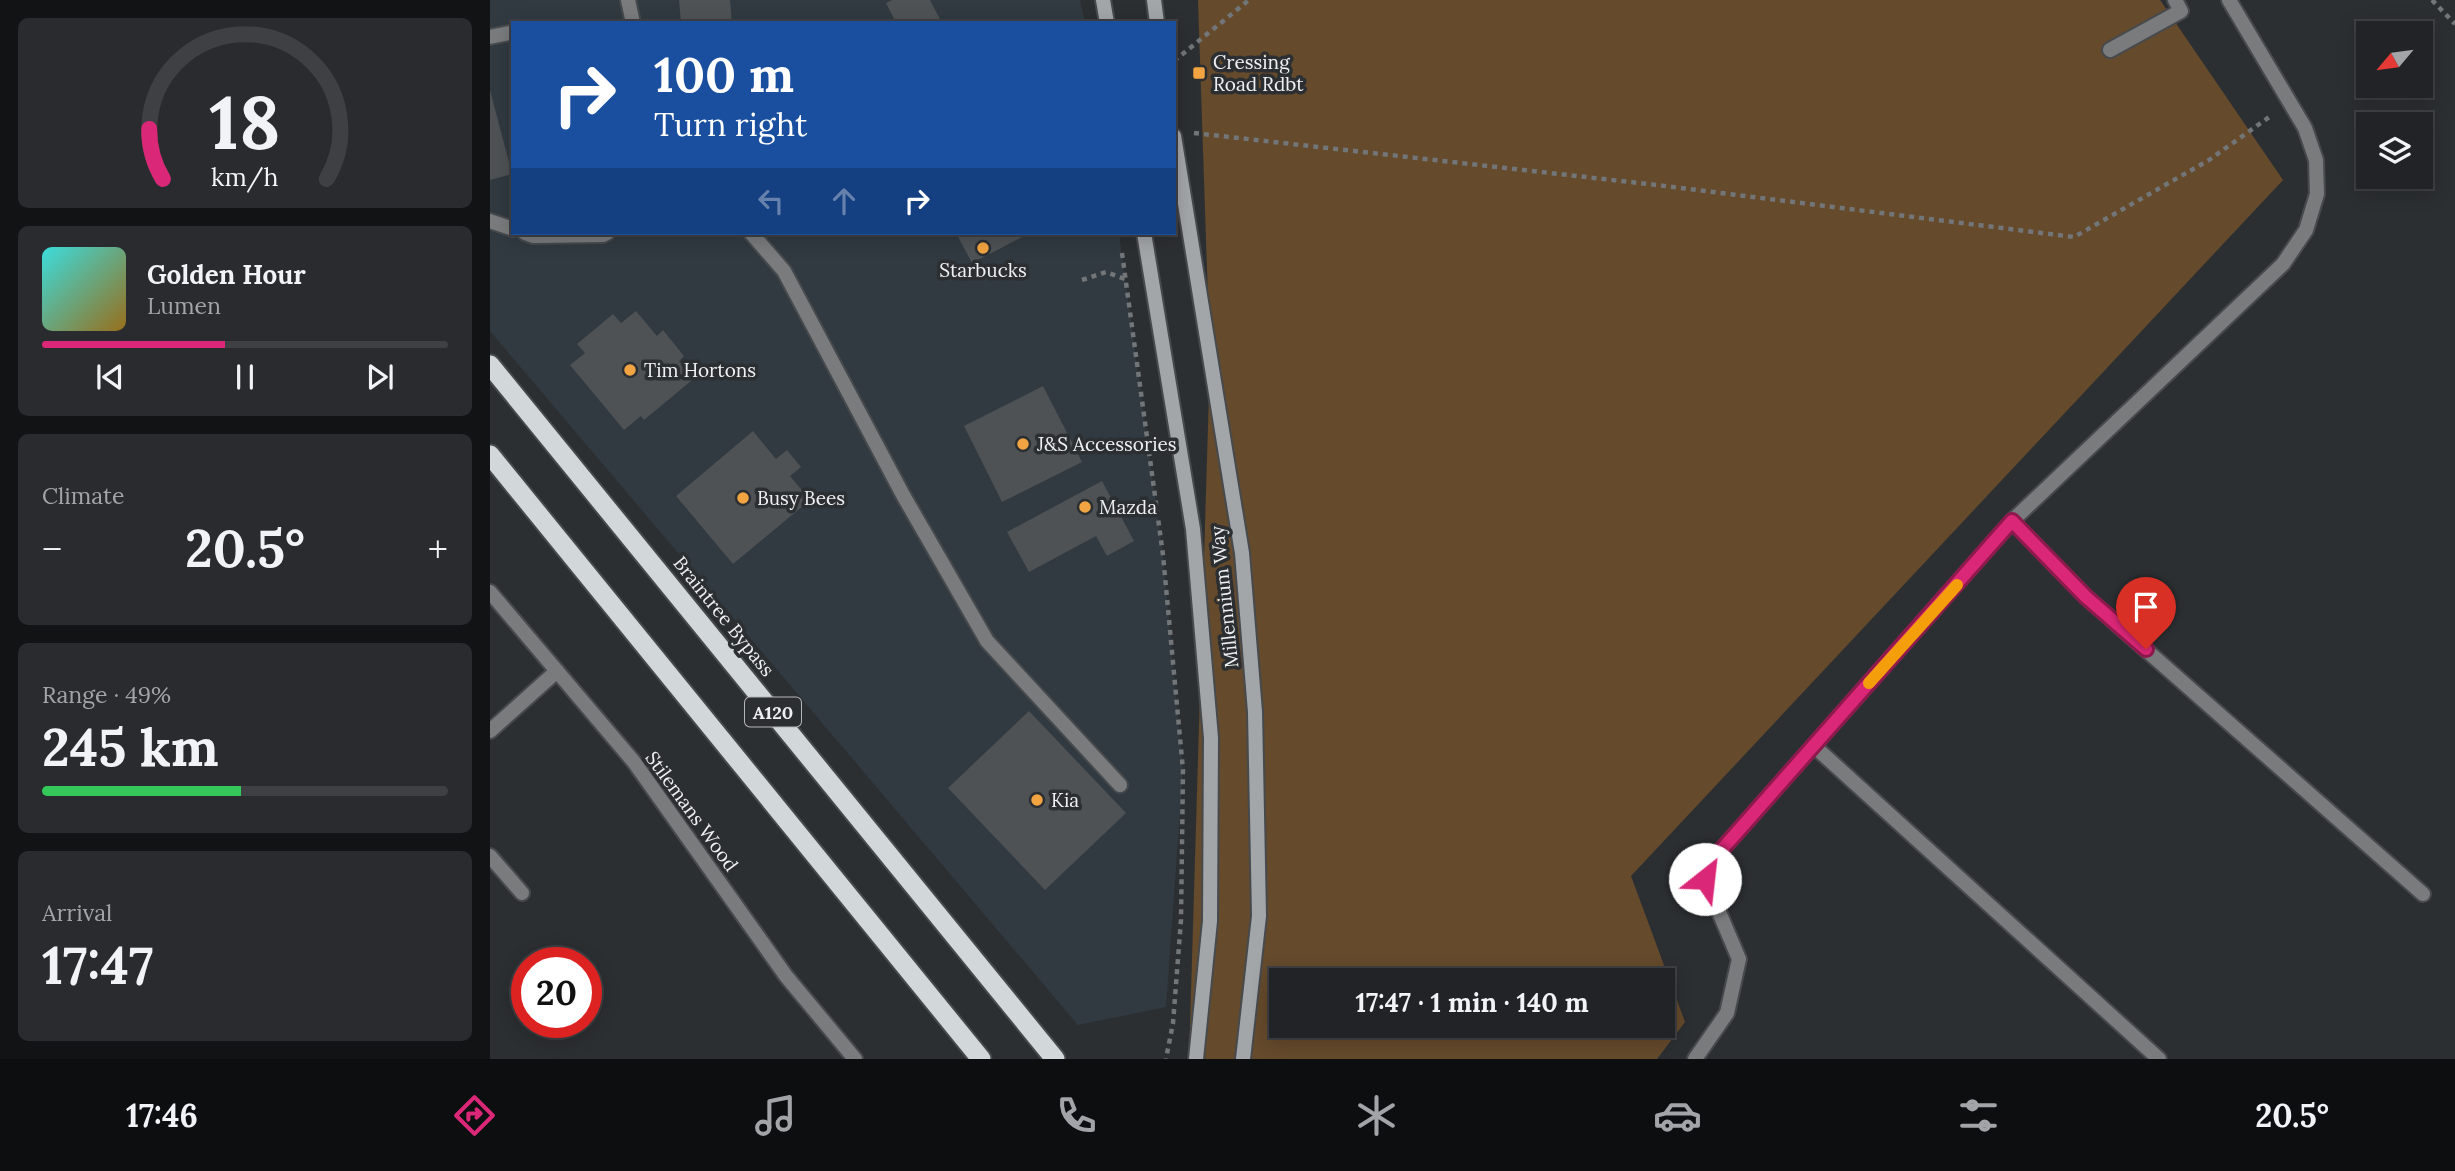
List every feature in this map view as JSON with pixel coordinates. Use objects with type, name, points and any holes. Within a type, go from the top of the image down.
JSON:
[{"type":"highway","name":"Braintree Bypass","points":[[490,365],[1055,1059]]},
{"type":"highway","name":"A120","points":[[490,455],[981,1059]]},
{"type":"main road","points":[[1103,0],[1107,21]]},
{"type":"main road","points":[[1154,0],[1157,21]]},
{"type":"main road","name":"Millennium Way","points":[[1181,134],[1242,553],[1255,712],[1259,916],[1243,1059]]},
{"type":"main road","name":"Millennium Way","points":[[1144,235],[1193,529],[1211,738],[1210,920],[1197,1057]]},
{"type":"street","points":[[628,0],[633,21]]},
{"type":"street","points":[[2110,50],[2180,11],[2175,0]]},
{"type":"street","points":[[1695,1059],[1727,1013],[1739,959],[1705,879],[1709,864],[2012,521],[2283,264],[2306,230],[2317,194],[2316,160],[2305,128],[2229,0]]},
{"type":"street","points":[[490,37],[509,33]]},
{"type":"street","points":[[490,220],[511,228]]},
{"type":"street","points":[[530,235],[603,235]]},
{"type":"street","points":[[753,235],[784,271],[903,495],[987,641],[1120,785]]},
{"type":"street","points":[[2012,521],[2086,597],[2423,894]]},
{"type":"street","name":"Stilemans Wood","points":[[490,592],[634,762],[786,976],[855,1059]]},
{"type":"street","points":[[490,731],[558,671]]},
{"type":"street","points":[[1814,746],[2159,1059]]},
{"type":"street","points":[[490,856],[522,893]]},
{"type":"path","points":[[1176,59],[1249,0]]},
{"type":"path","points":[[2432,0],[2455,24]]},
{"type":"path","points":[[1181,134],[1657,184],[2074,237],[2208,160],[2289,102]]},
{"type":"path","points":[[1121,244],[1163,555],[1183,770],[1181,920],[1173,1023],[1166,1059]]},
{"type":"path","points":[[1082,280],[1106,272],[1125,279]]},
{"type":"shaded area","points":[[490,0],[1080,0],[1085,21],[511,21],[511,235],[1119,235],[1163,555],[1183,770],[1166,1007],[1078,1025],[490,331]]},
{"type":"shaded area","points":[[1198,0],[2160,0],[2283,180],[1631,876],[1665,968],[1269,968],[1269,1038],[1673,1038],[1657,1059],[1189,1059],[1210,359]]},
{"type":"shaded area","points":[[1675,995],[1685,1022],[1675,1035]]},
{"type":"building","points":[[679,0],[730,0],[732,21],[681,21]]},
{"type":"building","points":[[892,0],[930,0],[941,21],[895,21],[886,3]]},
{"type":"building","points":[[490,90],[511,174],[490,180]]},
{"type":"building","name":"Starbucks","points":[[957,235],[1026,235],[972,263]]},
{"type":"building","name":"Tim Hortons","points":[[636,311],[657,336],[663,330],[684,356],[679,361],[690,375],[688,377],[691,381],[644,420],[641,416],[624,430],[570,365],[585,353],[577,344],[613,314],[621,323]]},
{"type":"building","name":"J&S Accessories","points":[[1043,386],[1082,462],[1002,502],[964,426]]},
{"type":"building","name":"Busy Bees","points":[[753,431],[776,459],[787,450],[801,467],[790,476],[810,500],[733,564],[676,496]]},
{"type":"building","name":"Mazda","points":[[1102,481],[1134,541],[1107,556],[1096,536],[1029,572],[1007,532]]},
{"type":"building","name":"Kia","points":[[1029,711],[1126,813],[1045,890],[948,788]]},
{"type":"slow traffic","points":[[1869,683],[1957,585]]},
{"type":"place","name":"Cressing Road Rdbt","points":[[1199,73]]},
{"type":"place","name":"Starbucks","points":[[983,248]]},
{"type":"place","name":"Tim Hortons","points":[[630,370]]},
{"type":"place","name":"J&S Accessories","points":[[1023,444]]},
{"type":"place","name":"Busy Bees","points":[[743,498]]},
{"type":"place","name":"Mazda","points":[[1085,507]]},
{"type":"place","name":"Kia","points":[[1037,800]]},
{"type":"route","points":[[1705,879],[1709,864],[2012,521],[2086,597],[2146,649]]}]
